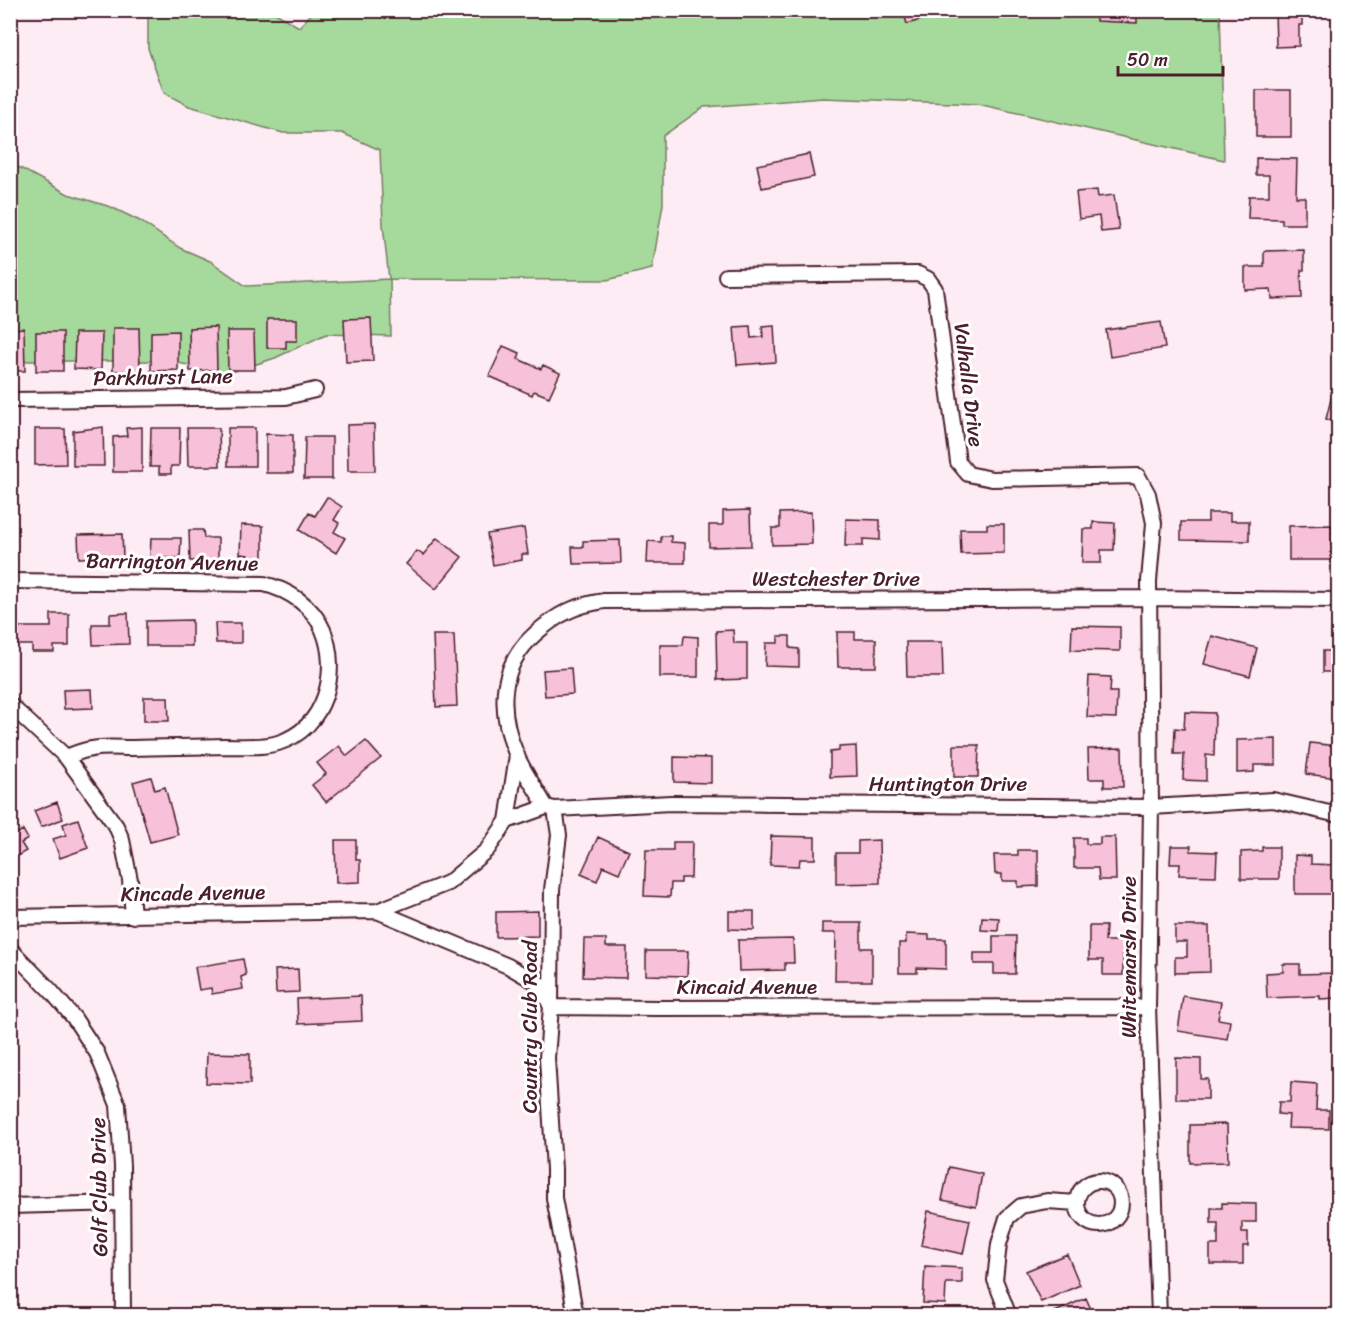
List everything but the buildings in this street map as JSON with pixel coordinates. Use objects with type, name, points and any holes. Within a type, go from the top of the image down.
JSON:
[{"type":"street","name":"Valhalla Drive","points":[[726,276],[918,274],[927,279],[935,289],[958,462],[968,474],[992,479],[1138,476],[1148,494],[1154,523],[1149,598]]},
{"type":"street","name":"Parkhurst Lane","points":[[10,400],[286,397],[315,390]]},
{"type":"street","name":"Barrington Avenue","points":[[10,581],[264,584],[282,588],[311,610],[329,645],[331,673],[326,695],[310,722],[296,734],[278,743],[244,746],[92,748],[66,757]]},
{"type":"street","name":"Westchester Drive","points":[[551,808],[517,755],[504,711],[504,685],[510,667],[525,643],[552,619],[588,604],[604,601],[1149,598],[1338,600]]},
{"type":"street","name":"Whitemarsh Drive","points":[[1149,598],[1151,807],[1148,1007],[1159,1316]]},
{"type":"street","points":[[10,705],[66,757],[116,826],[122,840],[130,880],[133,916]]},
{"type":"street","points":[[377,911],[448,883],[487,850],[507,821],[517,755]]},
{"type":"street","name":"Huntington Drive","points":[[507,821],[551,808],[671,803],[1151,807],[1272,800],[1338,815]]},
{"type":"street","name":"Country Club Road","points":[[551,808],[559,835],[552,890],[551,1007],[547,1058],[554,1198],[576,1316]]},
{"type":"street","points":[[377,911],[516,971],[541,985],[551,1007]]},
{"type":"street","name":"Kincade Avenue","points":[[10,916],[377,911]]},
{"type":"street","name":"Golf Club Drive","points":[[10,950],[74,1018],[97,1053],[118,1105],[122,1166],[123,1316]]},
{"type":"street","name":"Kincaid Avenue","points":[[551,1007],[1148,1007]]},
{"type":"street","points":[[1009,1316],[995,1280],[999,1244],[1007,1218],[1021,1206],[1047,1202],[1077,1203]]},
{"type":"street","points":[[10,1206],[121,1203]]},
{"type":"green space","points":[[315,10],[1220,11],[1224,160],[978,104],[823,98],[704,107],[663,136],[663,204],[652,269],[607,280],[390,279],[391,336],[326,334],[275,358],[229,373],[168,361],[15,361],[15,299],[10,300],[10,158],[18,167],[68,194],[111,207],[140,221],[180,248],[210,261],[246,286],[389,279],[383,225],[380,150],[342,133],[283,133],[189,106],[164,93],[148,48],[148,11],[272,11],[299,27]]}]
